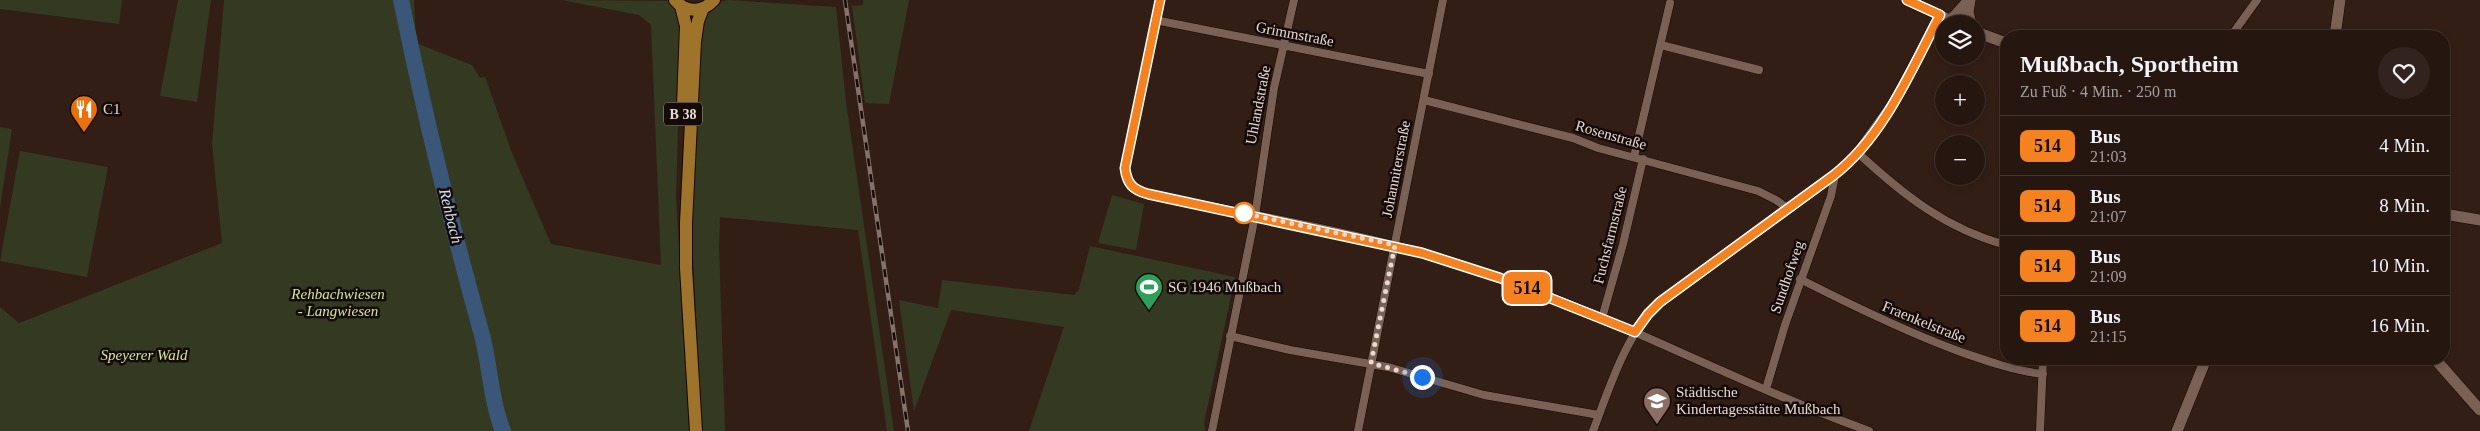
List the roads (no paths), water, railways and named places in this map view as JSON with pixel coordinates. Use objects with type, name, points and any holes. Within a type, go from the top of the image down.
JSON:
[{"type":"main road","points":[[1907,0],[1940,15]]},
{"type":"main road","points":[[1960,15],[1970,0]]},
{"type":"main road","points":[[1969,15],[1970,0]]},
{"type":"main road","points":[[2336,30],[2340,0]]},
{"type":"main road","points":[[678,3],[691,10],[711,2]]},
{"type":"main road","name":"B 38","points":[[686,223],[696,31],[699,17],[711,2]]},
{"type":"main road","name":"B 38","points":[[678,3],[686,26],[683,150],[686,268],[696,431]]},
{"type":"main road","points":[[1985,34],[2000,41]]},
{"type":"main road","points":[[2450,215],[2480,220]]},
{"type":"main road","points":[[2177,431],[2204,365]]},
{"type":"main road","points":[[2440,365],[2480,410]]},
{"type":"street","points":[[1160,0],[1125,168],[1128,183],[1139,191],[1395,245],[1488,273],[1602,318],[1869,431]]},
{"type":"street","name":"Uhlandstraße","points":[[1212,431],[1255,216],[1268,118],[1294,0]]},
{"type":"street","name":"Johanniterstraße","points":[[1358,431],[1442,0]]},
{"type":"street","points":[[2235,30],[2257,0]]},
{"type":"street","name":"Fuchsfarmstraße","points":[[1602,318],[1623,244],[1670,3]]},
{"type":"street","name":"Grimmstraße","points":[[1156,20],[1429,74]]},
{"type":"street","points":[[1593,431],[1635,332],[1648,314],[1660,302],[1834,175],[1857,152],[1892,103],[1935,24]]},
{"type":"street","points":[[1661,46],[1759,70]]},
{"type":"street","name":"Rosenstraße","points":[[1424,100],[1758,191],[1787,208]]},
{"type":"street","points":[[1857,152],[1895,187],[1932,214],[1967,232],[2000,243]]},
{"type":"street","name":"Sundhofweg","points":[[1766,389],[1800,279],[1830,196],[1834,175]]},
{"type":"street","name":"Fraenkelstraße","points":[[1800,279],[1869,314],[1930,340],[1981,359],[2000,364]]},
{"type":"street","points":[[1230,336],[1290,350],[1371,363],[1484,395],[1599,415]]},
{"type":"street","name":"Fraenkelstraße","points":[[2006,365],[2043,374]]},
{"type":"street","points":[[2040,431],[2043,365]]},
{"type":"waterway","name":"Rehbach","points":[[401,0],[449,210],[485,347],[493,396],[503,431]]},
{"type":"railway","points":[[845,0],[908,431]]},
{"type":"place","name":"C1","points":[[84,133]]},
{"type":"place","name":"SG 1946 Mußbach","points":[[1149,311]]},
{"type":"place","name":"Städtische Kindertagesstätte Mußbach","points":[[1657,425]]},
{"type":"park label","name":"Rehbachwiesen - Langwiesen","points":[[338,302]]},
{"type":"park label","name":"Speyerer Wald","points":[[144,355]]}]
